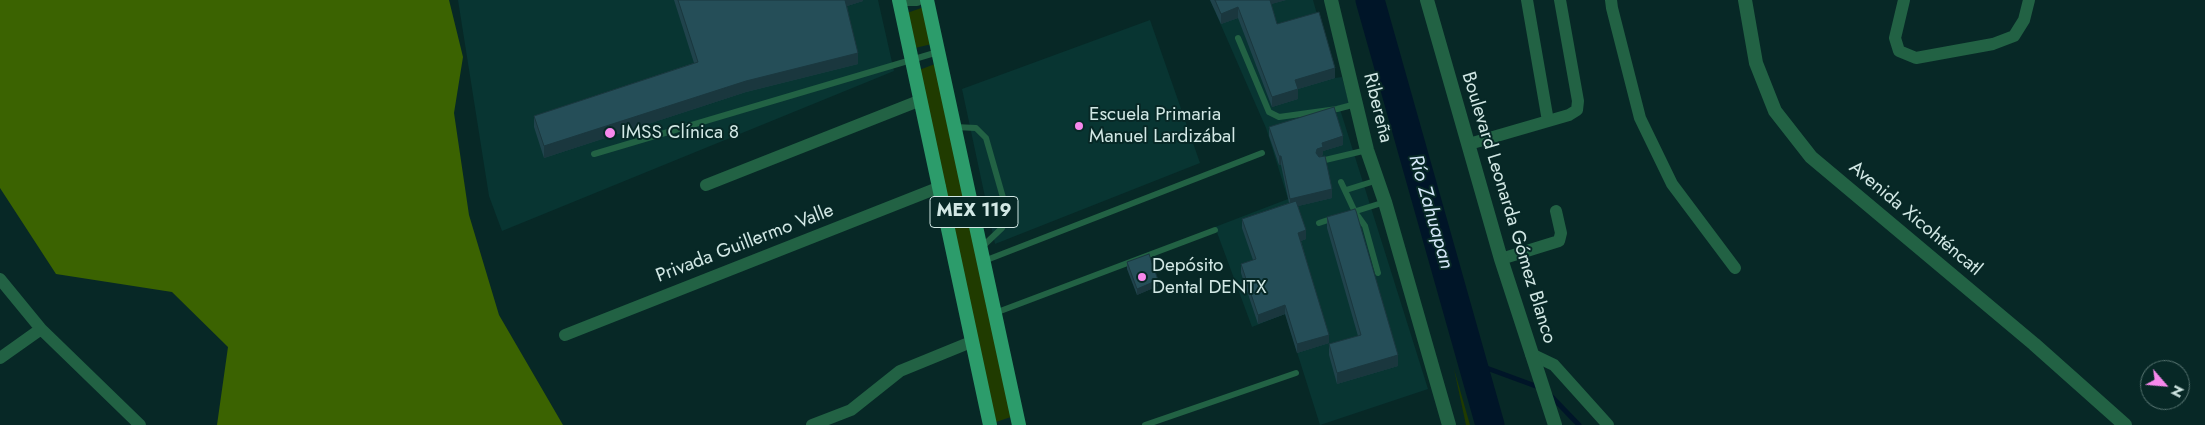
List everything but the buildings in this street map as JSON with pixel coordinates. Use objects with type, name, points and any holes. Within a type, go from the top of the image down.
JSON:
[{"type":"main road","name":"MEX 119","points":[[899,0],[910,59],[921,100],[990,425]]},
{"type":"main road","name":"MEX 119","points":[[926,0],[982,247],[1019,425]]},
{"type":"street","points":[[899,0],[917,0]]},
{"type":"street","name":"Ribereña","points":[[1331,0],[1367,150],[1385,202],[1449,425]]},
{"type":"street","name":"Boulevard Leonarda Gómez Blanco","points":[[1427,0],[1500,259],[1556,425]]},
{"type":"street","points":[[1527,0],[1548,121]]},
{"type":"street","points":[[1469,144],[1548,121],[1577,110],[1578,101],[1560,0]]},
{"type":"street","points":[[1612,0],[1612,8],[1640,118],[1672,184],[1734,268]]},
{"type":"street","name":"Avenida Xicohténcatl","points":[[1745,0],[1756,63],[1775,111],[1811,157],[2034,344],[2126,425]]},
{"type":"street","points":[[1904,0],[1896,38],[1899,51],[1916,58],[1993,44],[2014,36],[2024,20],[2029,0]]},
{"type":"street","points":[[706,185],[921,100]]},
{"type":"street","name":"Privada Guillermo Valle","points":[[565,335],[940,187]]},
{"type":"street","points":[[1500,259],[1559,241],[1561,234],[1556,211]]},
{"type":"street","points":[[0,279],[41,329],[140,425]]},
{"type":"street","points":[[0,358],[41,329]]},
{"type":"street","points":[[812,425],[851,410],[900,371],[971,342]]},
{"type":"street","points":[[1531,354],[1554,364],[1608,425]]},
{"type":"lane","points":[[1238,38],[1269,112],[1279,116],[1337,110],[1356,104]]},
{"type":"lane","points":[[594,154],[938,52]]},
{"type":"lane","points":[[955,127],[976,128],[986,138],[1008,214],[1002,228],[982,247]]},
{"type":"lane","points":[[1321,161],[1367,150]]},
{"type":"lane","points":[[984,261],[1262,152]]},
{"type":"lane","points":[[1346,190],[1378,180]]},
{"type":"lane","points":[[1341,182],[1355,212],[1365,226],[1378,273]]},
{"type":"lane","points":[[1318,223],[1385,202]]},
{"type":"lane","points":[[995,313],[1215,230]]},
{"type":"lane","points":[[1145,425],[1296,373]]},
{"type":"shaded area","name":"IMSS Clínica 8","points":[[458,0],[878,0],[894,71],[502,231],[489,196]]},
{"type":"shaded area","points":[[1210,0],[1313,0],[1335,78],[1342,77],[1349,103],[1339,106],[1428,389],[1320,425],[1285,314],[1252,327],[1215,227],[1288,199],[1266,128]]},
{"type":"shaded area","name":"Escuela Primaria Manuel Lardizábal","points":[[1150,20],[1200,163],[995,244],[962,89]]},
{"type":"green space","points":[[0,0],[449,0],[463,57],[454,113],[469,215],[499,315],[563,425],[217,425],[228,347],[172,292],[56,274],[0,188]]},
{"type":"green space","points":[[924,7],[932,44],[915,48],[907,13]]},
{"type":"green space","points":[[935,64],[1011,417],[990,424],[919,70]]},
{"type":"green space","points":[[1454,369],[1470,425],[1466,425]]},
{"type":"waterway","name":"Río Zahuapan","points":[[1370,0],[1490,425]]},
{"type":"waterway","points":[[1473,363],[1541,388]]},
{"type":"waterway","points":[[1550,395],[1579,425]]},
{"type":"place","name":"Escuela Primaria Manuel Lardizábal","points":[[1079,126]]},
{"type":"place","name":"IMSS Clínica 8","points":[[610,133]]},
{"type":"place","name":"Depósito Dental DENTX","points":[[1142,277]]}]
